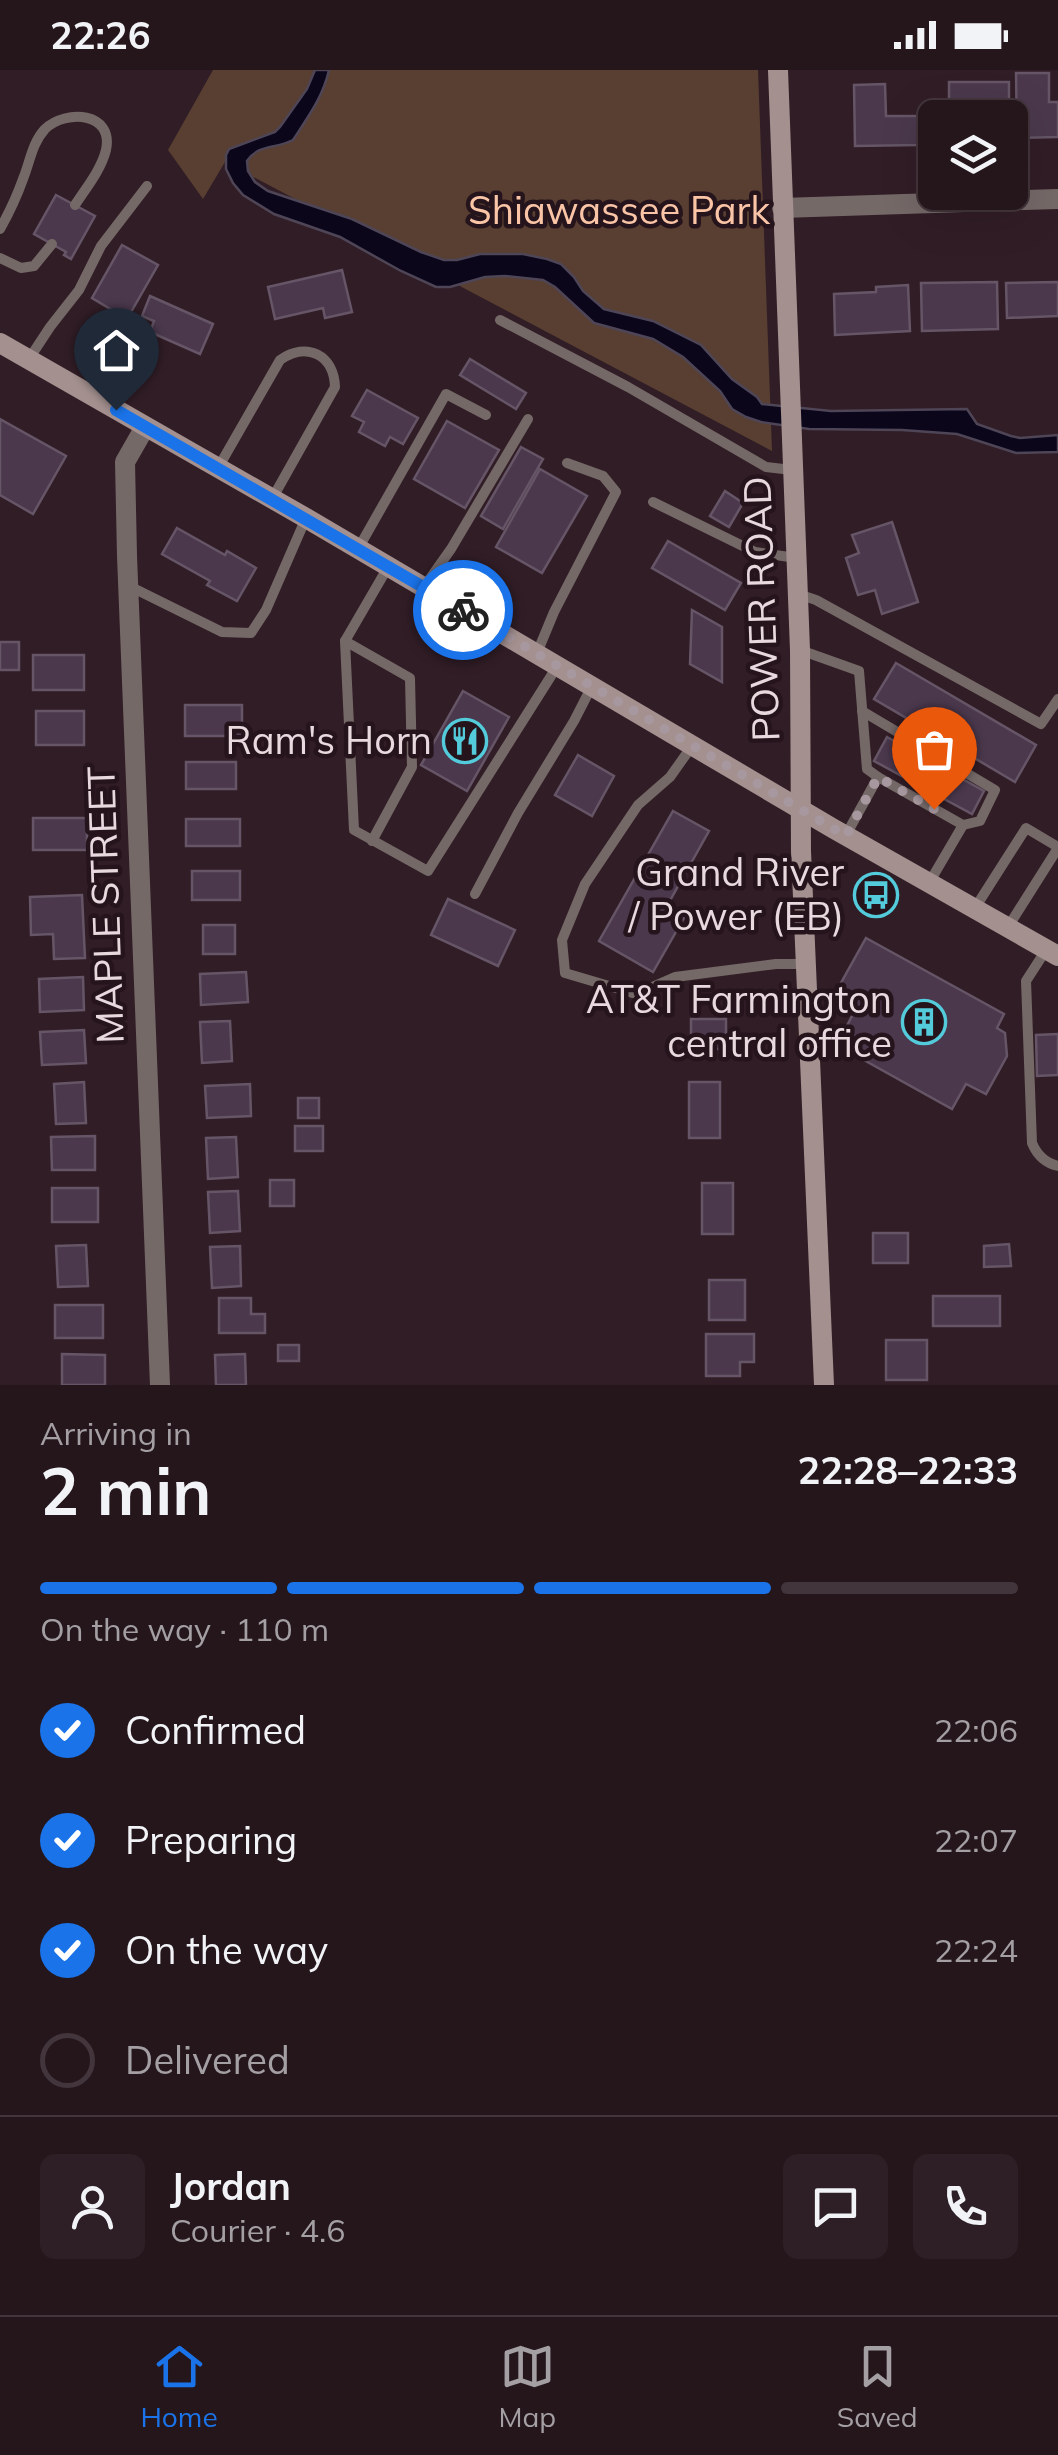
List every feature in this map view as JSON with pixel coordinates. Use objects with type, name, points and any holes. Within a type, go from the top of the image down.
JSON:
[{"type":"street","name":"POWER ROAD","points":[[778,70],[824,1385]]},
{"type":"street","points":[[782,208],[1058,199]]},
{"type":"street","points":[[0,344],[1052,953]]},
{"type":"street","name":"MAPLE STREET","points":[[145,427],[125,462],[160,1385]]},
{"type":"lane","points":[[0,229],[43,131],[70,116],[86,116],[100,126],[105,154],[75,205]]},
{"type":"lane","points":[[28,360],[79,290],[102,246],[147,186]]},
{"type":"lane","points":[[0,258],[21,268],[34,266],[52,244]]},
{"type":"lane","points":[[500,320],[628,387],[766,467],[793,461]]},
{"type":"lane","points":[[218,468],[280,360],[306,351],[322,357],[333,370],[335,387],[272,498]]},
{"type":"lane","points":[[358,548],[446,394],[486,415]]},
{"type":"lane","points":[[424,587],[451,549],[528,418]]},
{"type":"lane","points":[[537,653],[616,492],[603,476],[566,462]]},
{"type":"lane","points":[[653,502],[755,552],[797,558]]},
{"type":"lane","points":[[128,585],[222,632],[251,633],[266,610],[306,518]]},
{"type":"lane","points":[[388,566],[345,641],[354,830],[428,871],[558,665]]},
{"type":"lane","points":[[798,594],[816,600],[1042,724],[1058,698]]},
{"type":"lane","points":[[345,641],[410,678],[412,767],[372,840]]},
{"type":"lane","points":[[800,650],[858,671],[868,769],[963,825],[980,821],[995,790],[862,710]]},
{"type":"lane","points":[[475,894],[592,685]]},
{"type":"lane","points":[[693,745],[670,777],[638,805],[584,884],[562,940],[564,972],[636,994],[674,977],[776,964],[807,964]]},
{"type":"lane","points":[[846,836],[878,777]]},
{"type":"lane","points":[[929,882],[963,825]]},
{"type":"lane","points":[[975,908],[1026,828],[1058,847],[1008,927]]},
{"type":"lane","points":[[1052,953],[1026,980],[1032,1142],[1040,1157],[1058,1166]]},
{"type":"green space","name":"Shiawassee Park","points":[[213,70],[758,70],[772,451],[225,162],[203,199],[168,150]]},
{"type":"shaded area","points":[[315,70],[329,70],[319,98],[293,140],[262,149],[247,161],[255,182],[268,191],[352,219],[444,260],[480,254],[523,254],[561,264],[604,309],[653,321],[701,345],[762,404],[831,411],[967,409],[977,424],[1011,436],[1058,435],[1058,452],[1016,453],[957,434],[809,429],[761,422],[732,409],[720,391],[683,357],[653,339],[594,323],[543,280],[485,277],[436,287],[340,237],[274,214],[243,195],[233,183],[226,169],[226,155],[229,149],[275,132],[307,89]]},
{"type":"building","points":[[1016,73],[1049,73],[1049,102],[1058,102],[1058,137],[1028,138],[1028,100],[1016,100]]},
{"type":"building","points":[[949,82],[1009,82],[1009,100],[949,100]]},
{"type":"building","points":[[885,84],[886,116],[918,116],[918,145],[855,146],[854,85]]},
{"type":"building","points":[[56,195],[95,216],[71,259],[64,255],[66,252],[34,234]]},
{"type":"building","points":[[122,245],[158,265],[127,319],[92,298]]},
{"type":"building","points":[[342,270],[352,312],[325,318],[323,308],[275,319],[268,287]]},
{"type":"building","points":[[997,282],[998,329],[922,331],[921,283]]},
{"type":"building","points":[[1058,282],[1058,316],[1007,318],[1006,283]]},
{"type":"building","points":[[908,285],[910,331],[835,335],[834,294],[876,292],[876,287]]},
{"type":"building","points":[[150,296],[213,324],[200,354],[150,332],[154,321],[142,316]]},
{"type":"building","points":[[470,359],[526,393],[516,409],[460,375]]},
{"type":"building","points":[[367,390],[418,418],[403,444],[390,437],[385,446],[359,432],[364,422],[352,416]]},
{"type":"building","points":[[0,419],[66,456],[33,514],[0,495]]},
{"type":"building","points":[[447,421],[499,450],[465,508],[414,479]]},
{"type":"building","points":[[521,447],[543,459],[503,529],[481,516]]},
{"type":"building","points":[[540,469],[587,496],[542,573],[496,547]]},
{"type":"building","points":[[725,491],[743,503],[729,527],[710,516]]},
{"type":"building","points":[[892,522],[918,602],[882,614],[875,590],[858,595],[846,558],[859,553],[852,535]]},
{"type":"building","points":[[177,528],[256,568],[237,601],[162,554]]},
{"type":"building","points":[[668,541],[741,583],[725,610],[652,568]]},
{"type":"building","points":[[692,610],[722,627],[722,682],[690,664]]},
{"type":"building","points":[[0,642],[19,642],[19,670],[0,670]]},
{"type":"building","points":[[33,655],[84,655],[84,690],[33,690]]},
{"type":"building","points":[[896,663],[1036,745],[1015,782],[874,699]]},
{"type":"building","name":"Ram's Horn","points":[[463,691],[509,717],[467,791],[421,765]]},
{"type":"building","points":[[185,705],[242,705],[242,736],[185,736]]},
{"type":"building","points":[[36,711],[84,711],[84,745],[36,745]]},
{"type":"building","points":[[887,737],[984,791],[972,814],[874,761]]},
{"type":"building","points":[[578,755],[614,776],[592,816],[555,795]]},
{"type":"building","points":[[186,762],[236,762],[236,789],[186,789]]},
{"type":"building","points":[[673,811],[709,831],[667,906],[685,916],[653,972],[599,941]]},
{"type":"building","points":[[33,818],[87,818],[87,850],[33,850]]},
{"type":"building","points":[[186,819],[240,819],[240,846],[186,846]]},
{"type":"building","points":[[192,871],[240,871],[240,900],[192,900]]},
{"type":"building","points":[[82,895],[85,958],[54,959],[53,934],[31,935],[30,897]]},
{"type":"building","points":[[448,899],[515,930],[498,966],[431,935]]},
{"type":"building","points":[[203,925],[235,925],[235,954],[203,954]]},
{"type":"building","name":"AT&T Farmington central office","points":[[866,938],[1004,1014],[997,1028],[1005,1033],[1007,1056],[986,1094],[966,1084],[952,1109],[837,1045],[852,1016],[852,998],[837,990]]},
{"type":"building","points":[[246,972],[248,1002],[201,1005],[200,974]]},
{"type":"building","points":[[83,977],[84,1010],[40,1012],[39,979]]},
{"type":"building","points":[[691,1019],[726,1019],[726,1049],[691,1049]]},
{"type":"building","points":[[230,1021],[232,1061],[202,1063],[200,1022]]},
{"type":"building","points":[[84,1030],[86,1063],[42,1065],[40,1032]]},
{"type":"building","points":[[1058,1034],[1058,1075],[1037,1076],[1036,1035]]},
{"type":"building","points":[[84,1082],[86,1123],[56,1124],[54,1084]]},
{"type":"building","points":[[689,1082],[720,1082],[720,1138],[689,1138]]},
{"type":"building","points":[[250,1084],[251,1116],[207,1118],[205,1086]]},
{"type":"building","points":[[298,1098],[319,1098],[319,1118],[298,1118]]},
{"type":"building","points":[[295,1126],[323,1126],[323,1151],[295,1151]]},
{"type":"building","points":[[95,1136],[95,1170],[52,1170],[51,1137]]},
{"type":"building","points":[[236,1137],[238,1177],[208,1179],[206,1138]]},
{"type":"building","points":[[270,1180],[294,1180],[294,1206],[270,1206]]},
{"type":"building","points":[[702,1183],[733,1183],[733,1234],[702,1234]]},
{"type":"building","points":[[52,1188],[98,1188],[98,1222],[52,1222]]},
{"type":"building","points":[[238,1191],[240,1231],[210,1233],[208,1192]]},
{"type":"building","points":[[873,1233],[908,1233],[908,1263],[873,1263]]},
{"type":"building","points":[[1009,1244],[1011,1266],[984,1267],[984,1246]]},
{"type":"building","points":[[86,1245],[88,1286],[58,1287],[56,1246]]},
{"type":"building","points":[[240,1246],[241,1286],[212,1288],[210,1247]]},
{"type":"building","points":[[709,1280],[745,1280],[745,1320],[709,1320]]},
{"type":"building","points":[[933,1296],[1000,1296],[1000,1326],[933,1326]]},
{"type":"building","points":[[219,1298],[251,1298],[251,1314],[265,1314],[265,1333],[219,1333]]},
{"type":"building","points":[[55,1305],[103,1305],[103,1338],[55,1338]]},
{"type":"building","points":[[706,1334],[754,1334],[754,1362],[740,1362],[740,1376],[706,1376]]},
{"type":"building","points":[[886,1340],[927,1340],[927,1380],[886,1380]]},
{"type":"building","points":[[278,1345],[299,1345],[299,1361],[278,1361]]},
{"type":"building","points":[[62,1354],[105,1355],[105,1385],[62,1385]]},
{"type":"building","points":[[245,1354],[246,1385],[216,1385],[215,1355]]},
{"type":"way so far","points":[[463,610],[846,836],[878,777],[934,809]]},
{"type":"place","name":"Ram's Horn","points":[[465,741]]},
{"type":"place","name":"Grand River / Power (EB)","points":[[876,895]]},
{"type":"place","name":"AT&T Farmington central office","points":[[924,1022]]},
{"type":"route","points":[[116,410],[463,610]]}]
